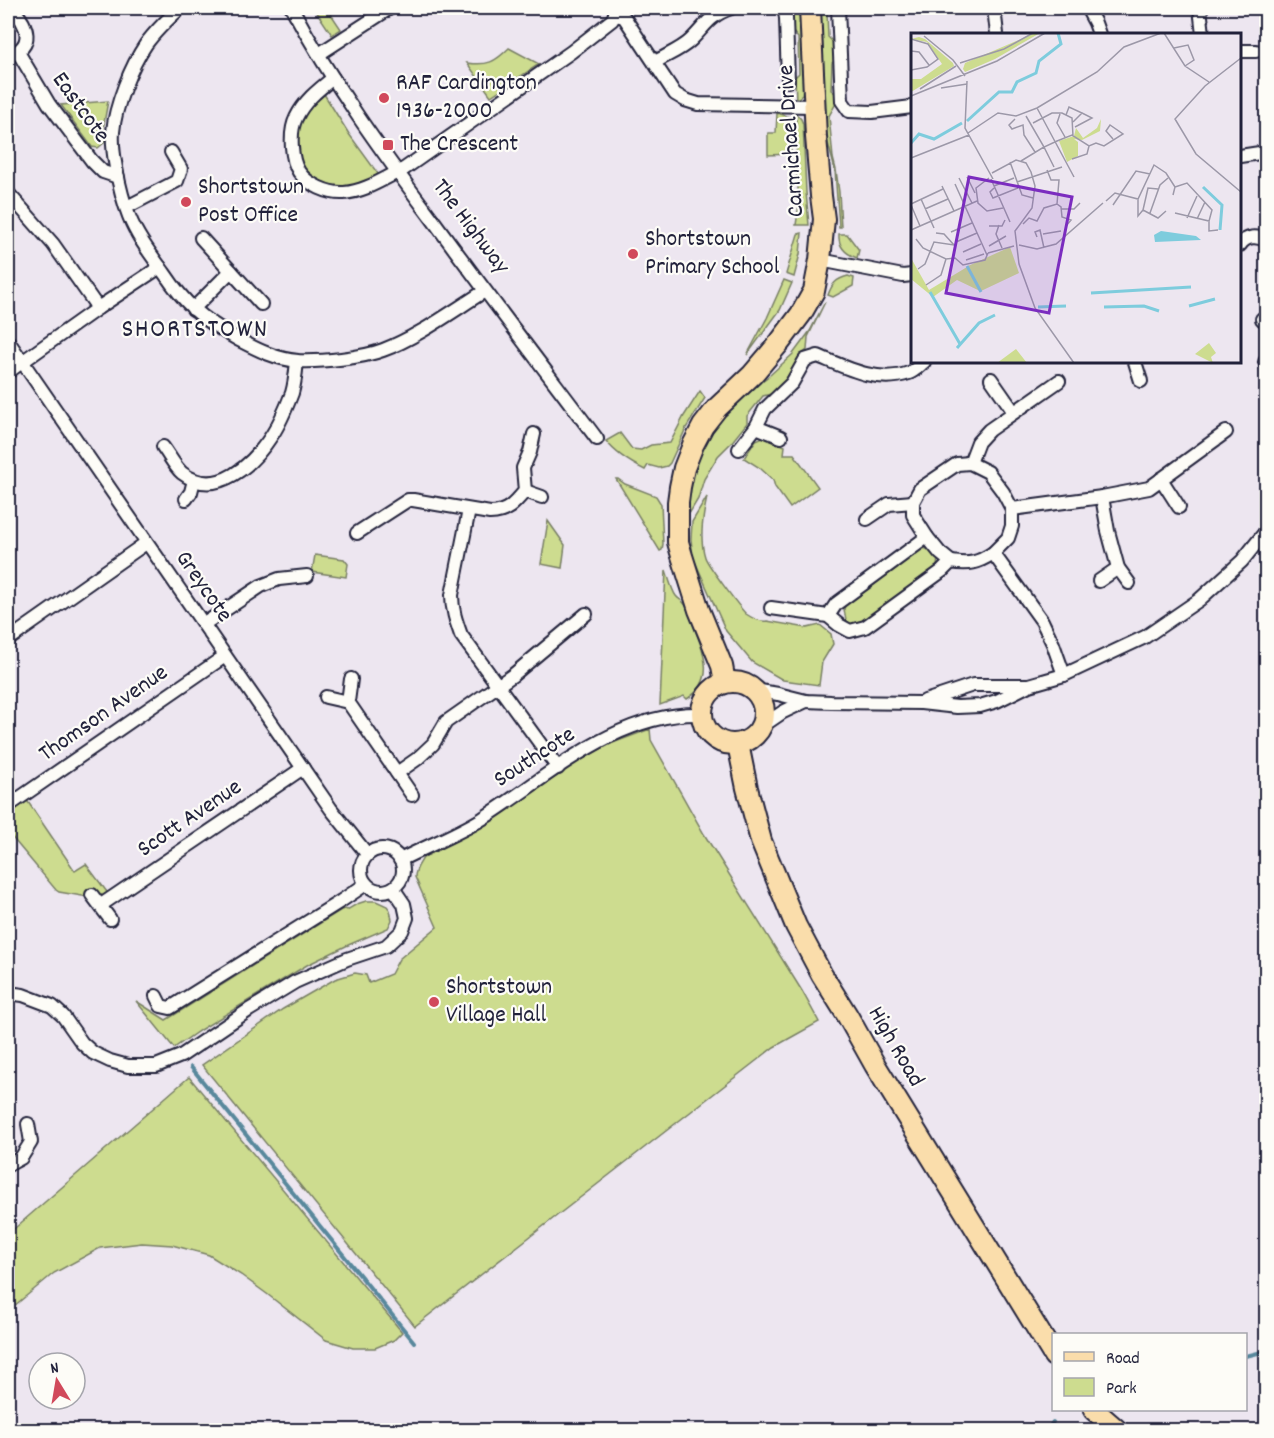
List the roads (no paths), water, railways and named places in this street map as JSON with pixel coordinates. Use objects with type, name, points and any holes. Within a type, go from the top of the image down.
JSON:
[{"type":"main road","name":"Carmichael Drive","points":[[725,682],[722,666],[690,584],[678,542],[680,487],[684,468],[703,426],[717,408],[759,367],[780,342],[814,291],[824,219],[820,196],[814,106],[810,8]]},
{"type":"main road","points":[[725,682],[742,683],[754,690],[761,699],[763,707],[761,727],[747,741],[738,744],[727,744],[717,740],[709,733],[701,714],[705,698],[717,685],[725,682]]},
{"type":"main road","name":"High Road","points":[[738,744],[761,841],[796,926],[874,1065],[1052,1354]]},
{"type":"main road","points":[[1095,1411],[1117,1431]]},
{"type":"street","points":[[12,8],[27,32],[25,43],[13,54]]},
{"type":"street","points":[[180,8],[163,23],[146,45],[124,86],[112,135],[118,177],[129,217],[160,267],[193,309],[224,331],[275,357],[297,361],[347,358],[382,351],[419,332],[485,291]]},
{"type":"street","name":"The Highway","points":[[293,8],[333,78],[397,172],[597,439]]},
{"type":"street","points":[[319,54],[390,8]]},
{"type":"street","points":[[655,62],[690,41],[706,22],[720,12],[731,8]]},
{"type":"street","points":[[784,8],[788,81]]},
{"type":"street","points":[[838,8],[842,101],[849,111],[872,112],[911,107]]},
{"type":"street","points":[[994,8],[997,33]]},
{"type":"street","points":[[1087,8],[1099,33]]},
{"type":"street","points":[[1200,8],[1203,33]]},
{"type":"street","points":[[333,78],[303,106],[294,121],[293,155],[298,171],[310,183],[342,193],[377,183],[404,169],[571,52],[612,20],[615,11],[624,17],[675,94],[685,100],[698,104],[814,106]]},
{"type":"street","points":[[1241,51],[1256,51]]},
{"type":"street","name":"Eastcote","points":[[13,54],[92,161],[103,172],[118,177]]},
{"type":"street","points":[[126,207],[177,181],[181,169],[171,152]]},
{"type":"street","points":[[1241,156],[1266,152]]},
{"type":"street","points":[[8,193],[53,244],[98,308]]},
{"type":"street","points":[[1241,243],[1248,238],[1256,237],[1266,240]]},
{"type":"street","points":[[201,238],[261,304]]},
{"type":"street","points":[[820,260],[903,276],[911,275]]},
{"type":"street","points":[[8,372],[160,267]]},
{"type":"street","points":[[193,309],[231,271]]},
{"type":"street","name":"Greycote","points":[[8,341],[331,809],[367,854]]},
{"type":"street","points":[[739,449],[756,427],[765,409],[792,383],[805,360],[811,357],[818,356],[861,373],[884,377],[911,373],[923,363]]},
{"type":"street","points":[[163,447],[181,472],[194,480],[211,483],[222,481],[233,475],[252,460],[273,434],[292,391],[297,361]]},
{"type":"street","points":[[1135,363],[1141,381]]},
{"type":"street","points":[[991,380],[1014,412]]},
{"type":"street","points":[[970,463],[978,442],[989,430],[1059,381]]},
{"type":"street","points":[[756,427],[782,437]]},
{"type":"street","points":[[1012,509],[1149,488],[1226,432]]},
{"type":"street","points":[[357,533],[408,500],[498,513],[507,510],[525,491],[523,468],[534,434]]},
{"type":"street","points":[[970,463],[988,472],[1003,492],[1012,509],[1012,526],[1008,538],[983,560],[967,564],[951,562],[927,537],[913,515],[913,502],[920,489],[957,464],[970,463]]},
{"type":"street","points":[[1161,479],[1179,507]]},
{"type":"street","points":[[186,499],[191,492],[194,480]]},
{"type":"street","points":[[525,491],[542,497]]},
{"type":"street","points":[[1102,497],[1118,568],[1129,583]]},
{"type":"street","points":[[867,519],[889,504],[913,502]]},
{"type":"street","points":[[469,510],[452,596],[452,608],[461,634],[558,768]]},
{"type":"street","points":[[754,690],[806,701],[921,703],[957,707],[980,706],[997,701],[1029,685],[1064,675],[1145,637],[1199,600],[1242,561],[1266,531]]},
{"type":"street","points":[[828,616],[836,604],[927,537]]},
{"type":"street","points":[[8,640],[146,543]]},
{"type":"street","points":[[993,553],[1042,621],[1064,675]]},
{"type":"street","points":[[771,608],[828,616],[850,631],[865,627],[951,562]]},
{"type":"street","points":[[1099,581],[1118,568]]},
{"type":"street","points":[[204,624],[261,586],[279,579],[307,576]]},
{"type":"street","points":[[397,773],[433,744],[446,722],[513,675],[586,614]]},
{"type":"street","name":"Thomson Avenue","points":[[8,806],[225,656]]},
{"type":"street","points":[[351,679],[348,702],[412,795]]},
{"type":"street","points":[[921,703],[973,686],[1029,685]]},
{"type":"street","points":[[326,697],[348,702]]},
{"type":"street","points":[[761,727],[783,712],[806,701]]},
{"type":"street","name":"Southcote","points":[[400,860],[482,819],[590,747],[618,732],[642,723],[688,714],[701,714]]},
{"type":"street","name":"Scott Avenue","points":[[101,906],[303,768]]},
{"type":"street","points":[[377,850],[387,850],[400,860],[401,877],[393,888],[378,891],[366,884],[362,877],[361,867],[367,854],[377,850]]},
{"type":"street","points":[[156,996],[161,1006],[170,1008],[366,884]]},
{"type":"street","points":[[8,993],[23,995],[52,1006],[93,1053],[128,1066],[156,1066],[181,1056],[295,982],[347,959],[386,946],[402,931],[407,918],[404,904],[393,888]]},
{"type":"street","points":[[92,895],[110,919]]},
{"type":"street","points":[[8,1165],[21,1158],[30,1142],[28,1125]]},
{"type":"waterway","points":[[191,1067],[414,1342]]},
{"type":"waterway","points":[[1247,1356],[1266,1351]]},
{"type":"waterway","points":[[1047,1430],[1053,1422]]},
{"type":"place","name":"RAF Cardington 1936-2000","points":[[384,98]]},
{"type":"place","name":"The Crescent","points":[[388,145]]},
{"type":"place","name":"Shortstown Post Office","points":[[186,202]]},
{"type":"place","name":"Shortstown Primary School","points":[[633,254]]},
{"type":"place","name":"Shortstown Village Hall","points":[[434,1002]]},
{"type":"district","name":"SHORTSTOWN","points":[[195,330]]}]
